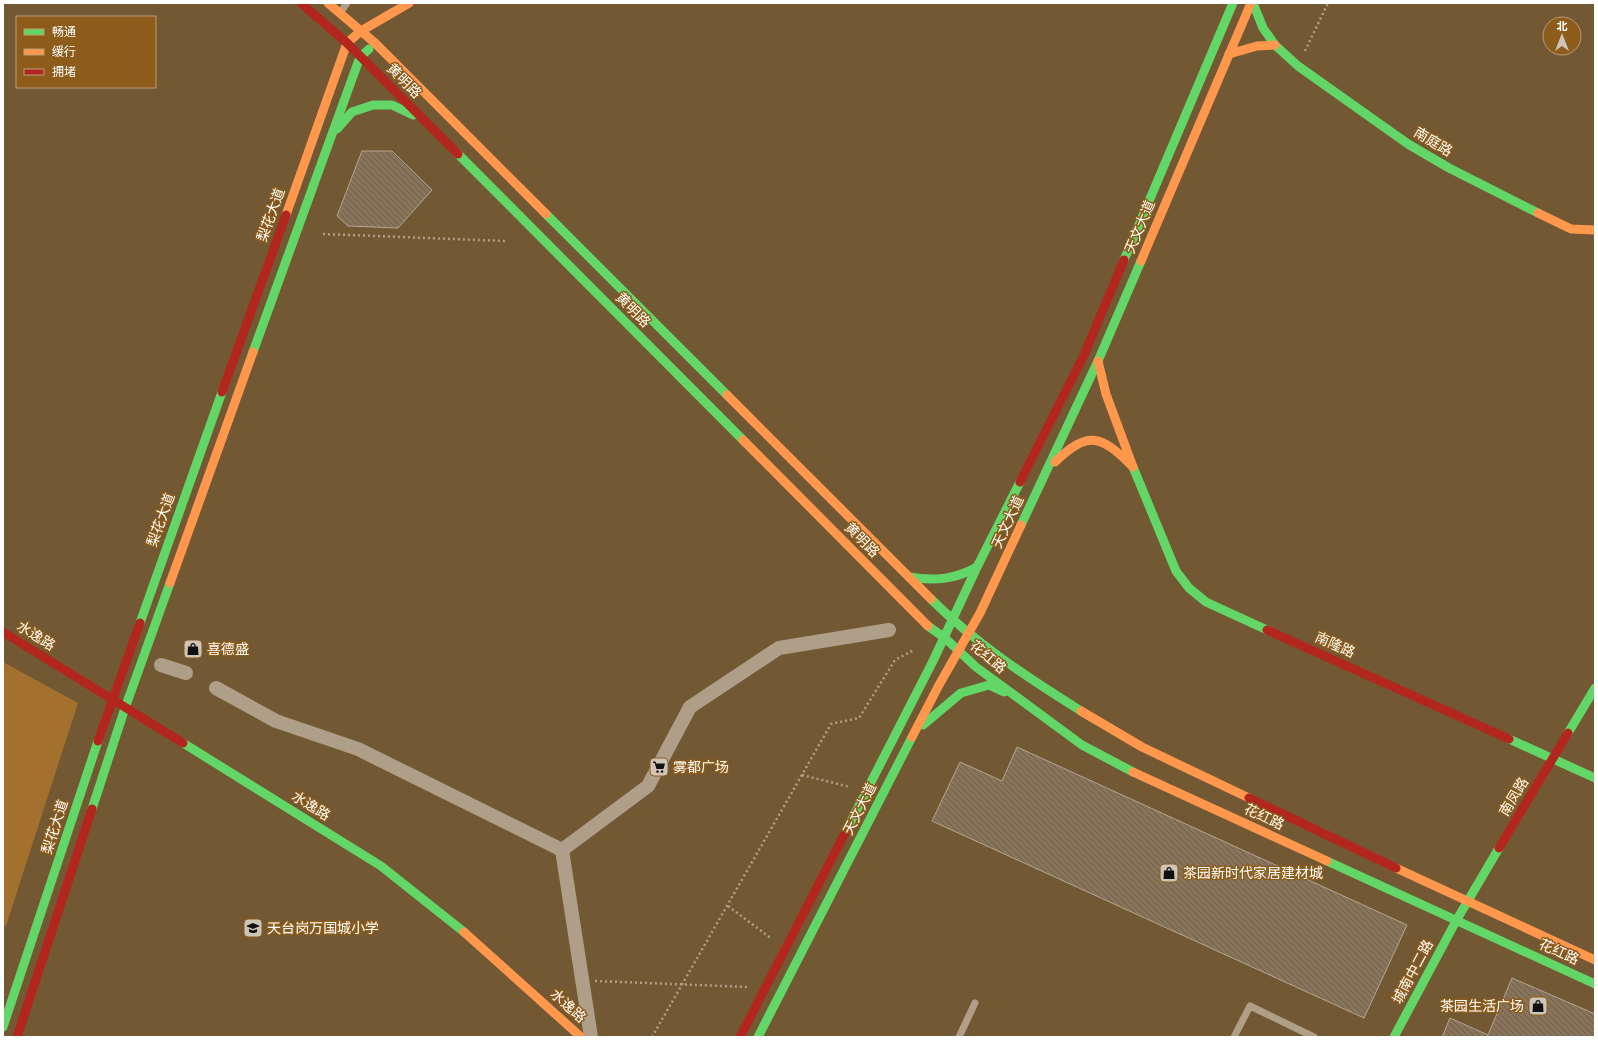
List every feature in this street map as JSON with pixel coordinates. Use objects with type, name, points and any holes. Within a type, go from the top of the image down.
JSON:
[{"type":"main road","name":"黄明路","points":[[301,3],[347,43],[928,626],[945,638]]},
{"type":"main road","name":"黄明路","points":[[328,3],[375,43],[909,577],[967,633]]},
{"type":"main road","name":"梨花大道","points":[[3,1027],[112,700],[347,43],[361,31],[409,3]]},
{"type":"main road","name":"天文大道","points":[[740,1037],[945,638],[978,567],[1084,354],[1233,3]]},
{"type":"main road","name":"天文大道","points":[[758,1037],[957,650],[980,612],[1098,361],[1252,3]]},
{"type":"main road","name":"南庭路","points":[[1252,3],[1263,28],[1275,45],[1298,66],[1408,144],[1449,168],[1571,229],[1595,230]]},
{"type":"main road","points":[[17,1037],[125,708],[360,57],[375,43]]},
{"type":"main road","points":[[1229,54],[1257,46],[1275,45]]},
{"type":"main road","points":[[332,136],[352,112],[372,105],[392,105],[424,121]]},
{"type":"main road","name":"南隆路","points":[[1098,361],[1106,394],[1133,467],[1176,571],[1189,588],[1206,602],[1595,778]]},
{"type":"main road","points":[[1048,469],[1068,447],[1081,441],[1093,439],[1105,442],[1116,448],[1133,467]]},
{"type":"main road","points":[[909,577],[931,581],[947,580],[965,574],[978,567]]},
{"type":"main road","name":"水逸路","points":[[3,632],[381,866],[449,919],[581,1037]]},
{"type":"main road","name":"花红路","points":[[967,633],[1042,687],[1142,746],[1468,902],[1595,960]]},
{"type":"main road","name":"花红路","points":[[945,638],[976,667],[1016,698],[1082,745],[1131,771],[1595,984]]},
{"type":"main road","points":[[915,732],[961,693],[966,691],[989,685],[1016,698]]},
{"type":"main road","name":"南凤路","points":[[1456,921],[1595,688]]},
{"type":"main road","points":[[1114,740],[1142,746]]},
{"type":"main road","points":[[1106,746],[1106,751],[1131,771]]},
{"type":"main road","name":"城南中二路","points":[[1394,1037],[1456,921]]},
{"type":"street","points":[[562,850],[648,786],[690,708],[779,648],[889,630]]},
{"type":"street","points":[[161,665],[186,673]]},
{"type":"street","points":[[216,688],[276,721],[358,749],[562,850]]},
{"type":"street","points":[[562,850],[591,1037]]},
{"type":"lane","points":[[340,13],[347,3]]},
{"type":"lane","points":[[959,1037],[975,1003]]},
{"type":"lane","points":[[1234,1037],[1250,1006],[1314,1037]]},
{"type":"path","points":[[1298,66],[1328,3]]},
{"type":"path","points":[[323,234],[505,241]]},
{"type":"path","points":[[652,1037],[831,724],[859,718],[895,660],[914,650]]},
{"type":"path","points":[[802,775],[850,786]]},
{"type":"path","points":[[728,906],[774,940]]},
{"type":"path","points":[[582,981],[684,983],[750,987]]},
{"type":"shaded area","points":[[3,662],[78,703],[6,926],[3,925]]},
{"type":"building","points":[[362,151],[392,151],[432,190],[398,228],[348,226],[337,216]]},
{"type":"building","name":"茶园新时代家居建材城","points":[[1017,747],[1407,925],[1364,1018],[932,821],[960,762],[1002,781]]},
{"type":"building","name":"茶园生活广场","points":[[1512,978],[1595,1014],[1595,1037],[1442,1037],[1450,1018],[1488,1035]]},
{"type":"traffic: fast","points":[[1124,260],[1233,3]]},
{"type":"traffic: fast","points":[[1253,3],[1263,28],[1275,45],[1298,66],[1408,144],[1449,168],[1538,213]]},
{"type":"traffic: fast","points":[[253,352],[360,57],[369,49]]},
{"type":"traffic: fast","points":[[337,129],[352,112],[373,105],[392,105],[413,115]]},
{"type":"traffic: fast","points":[[458,154],[743,440]]},
{"type":"traffic: fast","points":[[546,214],[727,395]]},
{"type":"traffic: fast","points":[[1021,525],[1098,361],[1141,261]]},
{"type":"traffic: fast","points":[[140,623],[222,392]]},
{"type":"traffic: fast","points":[[1133,467],[1176,571],[1189,588],[1206,602],[1267,630]]},
{"type":"traffic: fast","points":[[846,831],[933,661],[977,567],[1020,482]]},
{"type":"traffic: fast","points":[[909,577],[927,579],[952,577],[977,567]]},
{"type":"traffic: fast","points":[[92,809],[125,708],[170,583]]},
{"type":"traffic: fast","points":[[931,599],[984,645],[1041,686],[1081,711]]},
{"type":"traffic: fast","points":[[928,626],[945,638],[976,667],[1082,745],[1133,772]]},
{"type":"traffic: fast","points":[[923,725],[961,693],[989,685],[1004,692]]},
{"type":"traffic: fast","points":[[1568,733],[1595,688]]},
{"type":"traffic: fast","points":[[758,1037],[912,737]]},
{"type":"traffic: fast","points":[[1509,739],[1595,778]]},
{"type":"traffic: fast","points":[[3,1027],[98,741]]},
{"type":"traffic: fast","points":[[183,743],[381,866],[464,932]]},
{"type":"traffic: fast","points":[[1394,1037],[1456,921],[1499,848]]},
{"type":"traffic: fast","points":[[1327,861],[1595,984]]},
{"type":"traffic: slow","points":[[328,3],[375,43],[546,214]]},
{"type":"traffic: slow","points":[[286,215],[347,43],[361,31],[409,3]]},
{"type":"traffic: slow","points":[[1141,261],[1251,3]]},
{"type":"traffic: slow","points":[[1229,54],[1257,46],[1275,45]]},
{"type":"traffic: slow","points":[[1538,213],[1571,229],[1595,230]]},
{"type":"traffic: slow","points":[[170,583],[253,352]]},
{"type":"traffic: slow","points":[[1055,462],[1077,444],[1095,440],[1113,448],[1133,467],[1106,394],[1098,361]]},
{"type":"traffic: slow","points":[[727,395],[931,599]]},
{"type":"traffic: slow","points":[[743,440],[928,626]]},
{"type":"traffic: slow","points":[[912,737],[939,685],[980,613],[1021,525]]},
{"type":"traffic: slow","points":[[1081,711],[1142,747],[1249,798]]},
{"type":"traffic: slow","points":[[1133,772],[1327,861]]},
{"type":"traffic: slow","points":[[1396,868],[1595,960]]},
{"type":"traffic: slow","points":[[464,932],[581,1037]]},
{"type":"traffic: jam","points":[[301,3],[347,43],[458,154]]},
{"type":"traffic: jam","points":[[222,392],[286,215]]},
{"type":"traffic: jam","points":[[1020,482],[1084,355],[1124,260]]},
{"type":"traffic: jam","points":[[98,741],[140,623]]},
{"type":"traffic: jam","points":[[1267,630],[1509,739]]},
{"type":"traffic: jam","points":[[3,632],[183,743]]},
{"type":"traffic: jam","points":[[1499,848],[1568,733]]},
{"type":"traffic: jam","points":[[1249,798],[1396,868]]},
{"type":"traffic: jam","points":[[17,1037],[92,809]]},
{"type":"traffic: jam","points":[[740,1037],[846,831]]},
{"type":"place","name":"喜德盛","points":[[193,649]]},
{"type":"place","name":"雾都广场","points":[[659,767]]},
{"type":"place","name":"茶园新时代家居建材城","points":[[1169,873]]},
{"type":"place","name":"天台岗万国城小学","points":[[253,928]]},
{"type":"place","name":"茶园生活广场","points":[[1538,1006]]}]
